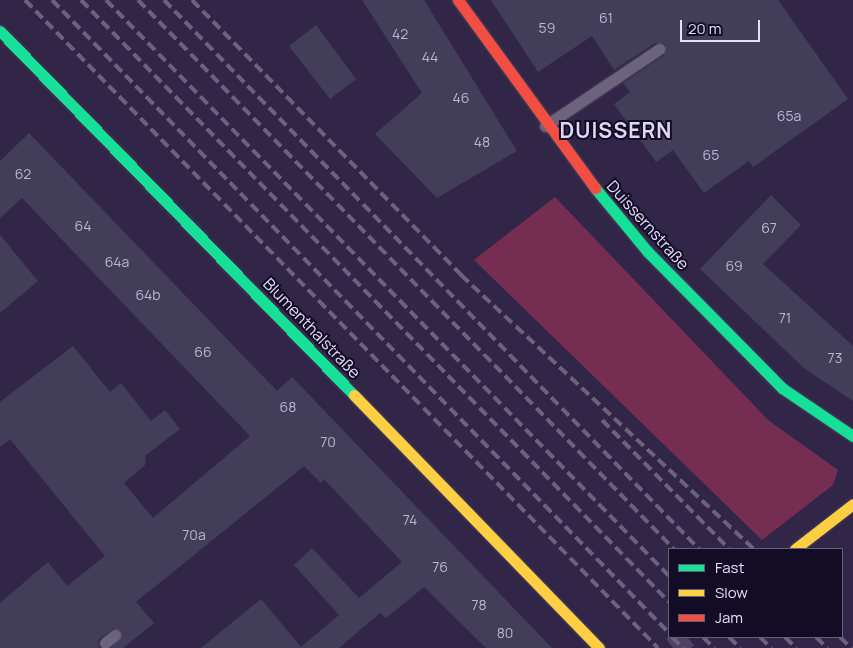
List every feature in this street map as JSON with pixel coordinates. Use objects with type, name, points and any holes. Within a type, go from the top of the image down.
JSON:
[{"type":"street","name":"Duissernstraße","points":[[458,0],[545,126],[648,252],[782,388],[853,436]]},
{"type":"street","name":"Blumenthalstraße","points":[[0,31],[600,648]]},
{"type":"street","points":[[796,548],[853,504]]},
{"type":"lane","points":[[545,126],[658,49]]},
{"type":"lane","points":[[105,643],[115,635]]},
{"type":"shaded area","points":[[555,197],[768,420],[838,470],[833,485],[762,540],[474,260]]},
{"type":"building","points":[[362,0],[424,0],[517,151],[437,198],[375,134],[422,93]]},
{"type":"building","points":[[491,0],[778,0],[848,99],[753,167],[749,161],[704,193],[673,150],[656,162],[614,104],[630,92],[623,83],[664,55],[665,44],[655,43],[614,70],[592,36],[538,72]]},
{"type":"building","points":[[316,25],[356,79],[330,99],[289,46]]},
{"type":"building","points":[[29,133],[277,391],[292,377],[552,648],[486,648],[424,587],[386,618],[380,613],[339,648],[201,648],[261,599],[301,647],[339,615],[294,565],[312,548],[359,598],[402,562],[324,479],[321,483],[304,466],[136,602],[154,623],[123,648],[111,648],[122,637],[114,628],[98,640],[99,648],[0,648],[0,603],[48,562],[67,586],[105,556],[10,439],[0,447],[0,402],[73,346],[110,392],[121,383],[151,421],[165,410],[180,429],[146,455],[145,465],[124,483],[153,518],[250,436],[22,198],[0,218],[0,161]]},
{"type":"building","points":[[771,195],[801,225],[763,264],[853,346],[853,401],[805,369],[700,269]]},
{"type":"building","points":[[0,235],[38,281],[0,313]]},
{"type":"tunnel","points":[[673,648],[686,638]]},
{"type":"railway","points":[[25,0],[658,648]]},
{"type":"railway","points":[[52,0],[668,632]]},
{"type":"railway","points":[[81,0],[668,601]]},
{"type":"railway","points":[[106,0],[668,575]]},
{"type":"railway","points":[[138,0],[673,548]]},
{"type":"railway","points":[[164,0],[698,548]]},
{"type":"railway","points":[[192,0],[461,275],[753,548]]},
{"type":"railway","points":[[602,420],[728,548]]},
{"type":"railway","points":[[673,638],[683,648]]},
{"type":"railway","points":[[704,638],[714,648]]},
{"type":"railway","points":[[730,638],[740,648]]},
{"type":"railway","points":[[761,638],[771,648]]},
{"type":"railway","points":[[786,638],[796,648]]},
{"type":"railway","points":[[817,638],[827,648]]},
{"type":"railway","points":[[841,638],[851,648]]},
{"type":"traffic: fast","points":[[0,31],[354,395]]},
{"type":"traffic: fast","points":[[595,188],[648,252],[782,388],[853,436]]},
{"type":"traffic: slow","points":[[354,395],[599,648]]},
{"type":"traffic: slow","points":[[796,548],[853,504]]},
{"type":"traffic: jam","points":[[458,0],[595,188]]},
{"type":"district","name":"DUISSERN","points":[[616,130]]}]
